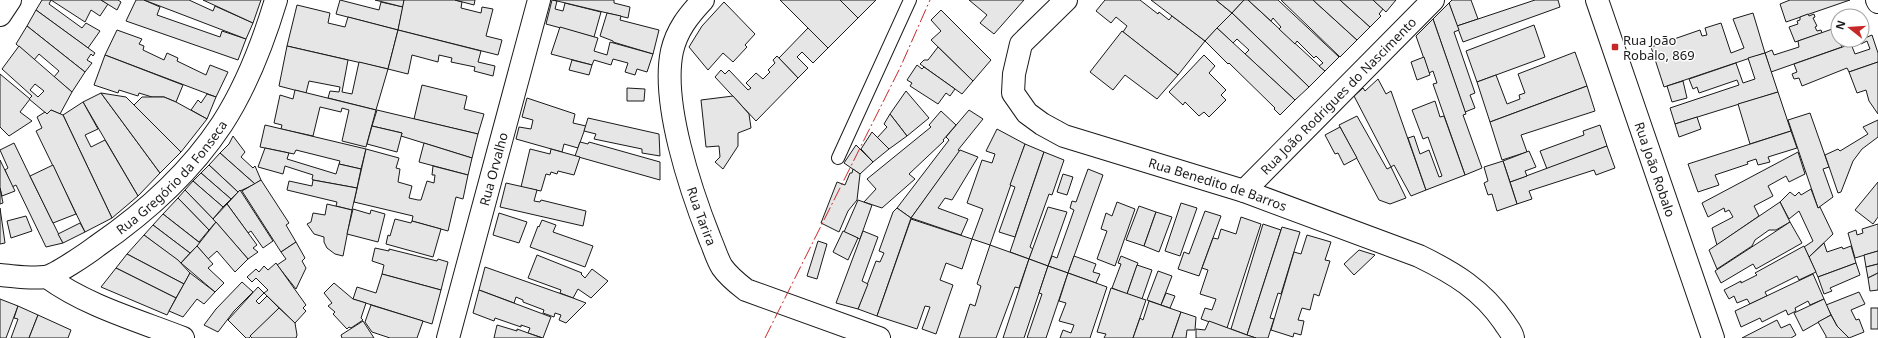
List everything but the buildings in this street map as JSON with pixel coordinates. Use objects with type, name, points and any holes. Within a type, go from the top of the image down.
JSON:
[{"type":"street","points":[[0,15],[10,0]]},
{"type":"street","name":"Rua Gregório da Fonseca","points":[[46,277],[83,256],[133,221],[162,196],[196,157],[222,124],[251,70],[276,0]]},
{"type":"street","name":"Rua Orvalho","points":[[448,338],[539,0]]},
{"type":"street","name":"Rua Tarira","points":[[703,0],[679,30],[672,52],[670,87],[675,124],[686,166],[703,222],[721,266],[730,278],[746,290],[879,338]]},
{"type":"street","name":"Rua Benedito de Barros","points":[[1066,0],[1021,44],[1014,74],[1014,93],[1027,113],[1042,124],[1064,136],[1244,191],[1420,256],[1445,269],[1475,289],[1496,312],[1513,338]]},
{"type":"street","name":"Rua João Rodrigues do Nascimento","points":[[1244,191],[1433,0]]},
{"type":"street","name":"Rua João Robalo","points":[[1597,0],[1713,338]]},
{"type":"street","points":[[0,275],[46,277],[64,289],[87,301],[183,338]]},
{"type":"lane","points":[[838,158],[910,0]]},
{"type":"power","points":[[765,338],[900,68],[930,0]]},
{"type":"place","name":"Rua João Robalo, 869","points":[[1615,47]]}]
